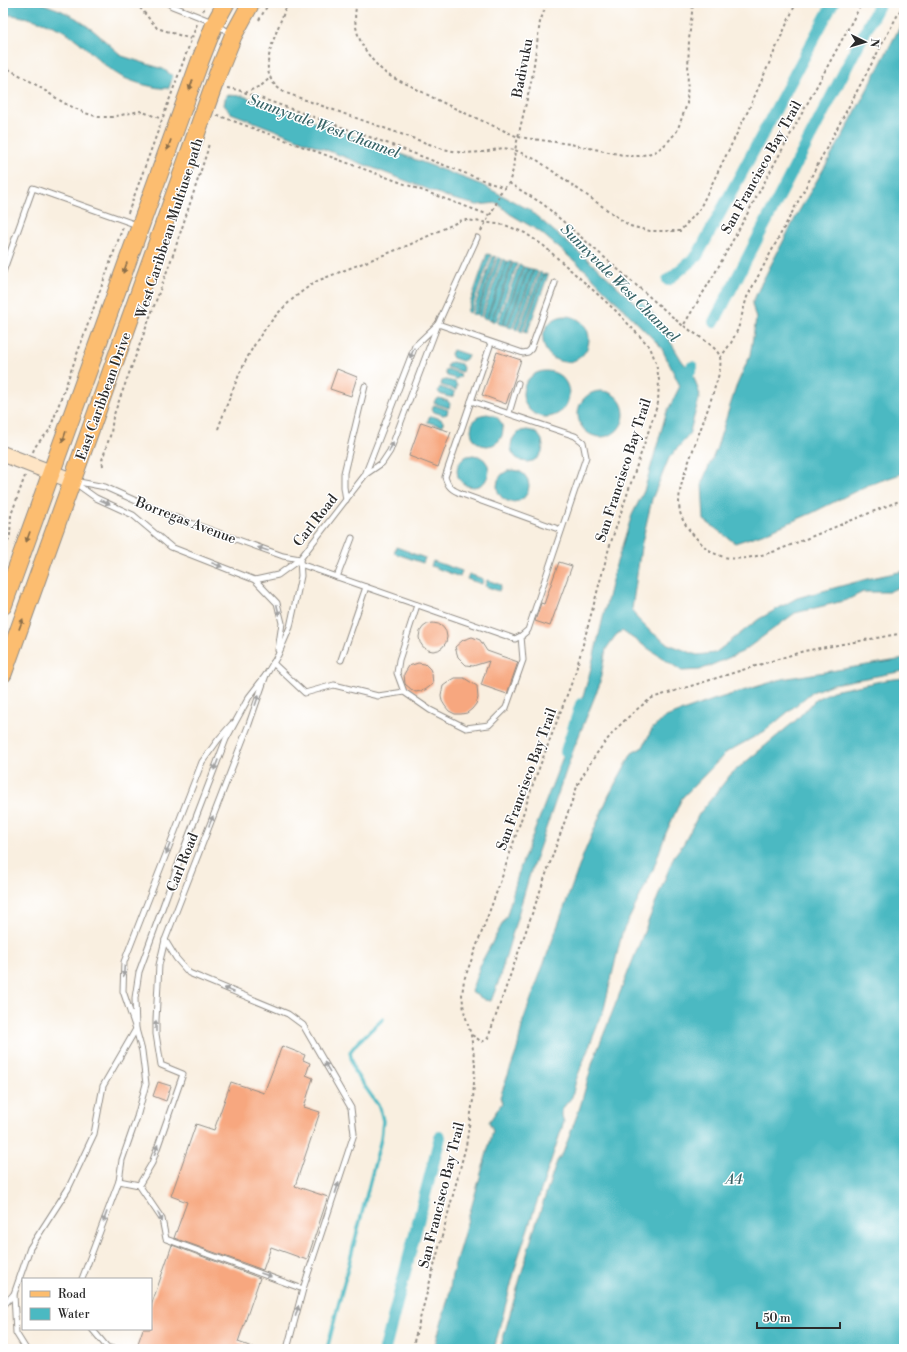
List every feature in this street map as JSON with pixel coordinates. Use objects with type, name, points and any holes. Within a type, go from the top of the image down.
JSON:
[{"type":"main road","name":"East Caribbean Drive","points":[[3,606],[52,472],[132,223],[182,109],[215,23],[226,3]]},
{"type":"main road","name":"East Caribbean Drive","points":[[3,674],[73,481],[224,81],[233,36],[251,3]]},
{"type":"street","name":"Borregas Avenue","points":[[3,454],[73,481]]},
{"type":"lane","points":[[168,3],[215,23],[233,36]]},
{"type":"lane","points":[[3,272],[33,188],[132,223]]},
{"type":"lane","name":"Carl Road","points":[[365,474],[382,463],[390,451],[438,324],[477,238]]},
{"type":"lane","points":[[438,324],[523,353],[528,352],[531,349],[555,283]]},
{"type":"lane","name":"Carl Road","points":[[136,1029],[135,998],[139,972],[226,739],[249,697],[266,675],[278,655],[290,627],[301,576],[300,562],[365,474],[415,346],[438,324]]},
{"type":"lane","points":[[491,343],[445,477],[447,484],[452,490],[561,530]]},
{"type":"lane","points":[[509,413],[518,383]]},
{"type":"lane","points":[[346,500],[344,473],[365,386]]},
{"type":"lane","points":[[417,605],[399,660],[397,673],[404,692],[430,710],[466,728],[489,725],[506,708],[523,660],[521,636],[528,630],[586,457],[583,442],[575,436],[471,400]]},
{"type":"lane","name":"Borregas Avenue","points":[[73,481],[105,487],[162,513],[300,562],[337,577],[515,639],[521,636]]},
{"type":"lane","name":"Borregas Avenue","points":[[73,481],[96,498],[133,515],[171,547],[255,580],[277,603],[282,623],[278,655]]},
{"type":"lane","points":[[337,577],[352,538]]},
{"type":"lane","points":[[255,580],[278,575],[300,562]]},
{"type":"lane","points":[[341,660],[366,587]]},
{"type":"lane","points":[[273,663],[304,692],[334,685],[378,696],[404,692]]},
{"type":"lane","name":"Carl Road","points":[[139,1185],[152,1163],[183,1074],[161,1065],[156,1034],[159,965],[165,940],[249,724],[266,675]]},
{"type":"lane","name":"Carl Road","points":[[82,1278],[119,1181],[122,1160],[137,1117],[146,1084],[142,1051],[123,992],[124,962],[202,762],[218,740],[238,717]]},
{"type":"lane","points":[[165,940],[188,974],[288,1014],[303,1025],[350,1108],[354,1134],[304,1289],[287,1349]]},
{"type":"lane","points":[[26,1349],[16,1333],[14,1294],[30,1248],[68,1189],[94,1134],[103,1086],[136,1029]]},
{"type":"lane","points":[[119,1181],[139,1185],[162,1219],[166,1239],[304,1289]]},
{"type":"lane","points":[[3,1306],[14,1294]]},
{"type":"lane","points":[[93,1330],[107,1346],[114,1349]]},
{"type":"path","points":[[136,3],[156,28],[192,39]]},
{"type":"path","points":[[205,7],[207,3]]},
{"type":"path","points":[[258,22],[269,3]]},
{"type":"path","points":[[288,3],[272,44],[268,68],[274,85],[279,90],[443,149],[463,153],[483,152],[503,148],[515,150],[537,160],[630,226],[650,231],[680,231],[699,210],[748,111],[796,3]]},
{"type":"path","points":[[357,3],[355,9],[355,22],[360,41],[368,56],[384,72],[459,111],[518,137],[570,144],[628,156],[640,156],[655,152],[667,143],[677,130],[687,104],[689,40],[693,3]]},
{"type":"path","name":"Badivuku","points":[[509,183],[513,170],[515,150],[532,78],[540,22],[547,3]]},
{"type":"path","name":"San Francisco Bay Trail","points":[[683,326],[715,273],[862,3]]},
{"type":"path","points":[[720,358],[738,329],[747,297],[904,3]]},
{"type":"path","points":[[34,450],[35,445],[45,437],[50,429],[132,223],[162,119],[196,26]]},
{"type":"path","points":[[3,66],[64,103],[85,113],[99,117],[112,117],[140,111],[162,119]]},
{"type":"path","points":[[245,92],[262,85],[271,77]]},
{"type":"path","points":[[224,81],[245,92],[506,188]]},
{"type":"path","points":[[210,117],[490,215]]},
{"type":"path","name":"West Caribbean Multiuse path","points":[[103,466],[102,460],[111,433],[113,417],[174,252],[207,152],[210,138]]},
{"type":"path","points":[[485,223],[496,204],[500,193],[509,183],[543,204],[683,326],[717,350],[720,358],[719,372],[679,496],[680,514],[691,533],[706,549],[724,558],[742,559],[759,556],[776,551],[904,499]]},
{"type":"path","name":"San Francisco Bay Trail","points":[[218,428],[235,381],[258,338],[275,318],[305,289],[317,282],[409,245],[462,220],[505,225],[525,233],[544,246],[615,310],[650,347],[656,363],[658,403],[608,548],[575,674],[533,784],[500,883],[464,980],[462,995],[464,1011],[471,1034],[475,1064],[473,1100],[466,1146],[412,1349]]},
{"type":"path","points":[[3,559],[10,535],[11,515],[23,481]]},
{"type":"path","points":[[471,1034],[482,1042],[488,1038],[578,784],[603,744],[626,718],[638,707],[652,698],[804,651],[904,633]]},
{"type":"water","points":[[3,3],[41,3],[76,18],[94,31],[122,56],[163,69],[173,76],[169,88],[145,85],[122,77],[106,66],[78,41],[62,30],[33,19],[3,14]]},
{"type":"water","points":[[904,19],[904,473],[868,485],[812,513],[762,534],[735,543],[704,520],[702,482],[716,450],[736,387],[750,355],[756,319],[752,304],[799,211],[841,139]]},
{"type":"water","name":"Sunnyvale West Channel","points":[[226,95],[243,96],[482,185],[528,209],[602,272],[635,303],[641,301],[655,316],[682,361],[693,374],[700,395],[689,435],[669,458],[652,499],[641,547],[632,609],[636,617],[650,631],[668,644],[697,655],[715,653],[759,619],[797,598],[867,579],[904,571],[904,585],[888,592],[863,592],[847,600],[795,613],[742,652],[700,670],[682,671],[622,631],[616,635],[606,649],[599,686],[574,748],[529,877],[498,983],[491,1001],[485,1000],[471,992],[481,963],[507,915],[519,871],[574,728],[589,676],[615,568],[632,515],[644,491],[666,414],[680,386],[661,347],[585,270],[539,231],[510,214],[497,203],[477,205],[453,199],[231,113],[224,105]]},
{"type":"water","points":[[487,254],[491,255],[470,313],[467,312]]},
{"type":"water","points":[[493,256],[496,257],[476,315],[472,314]]},
{"type":"water","points":[[498,257],[501,259],[480,317],[477,315]]},
{"type":"water","points":[[503,259],[507,261],[486,319],[482,317]]},
{"type":"water","points":[[508,261],[512,262],[491,321],[487,319]]},
{"type":"water","points":[[513,263],[517,264],[496,322],[492,321]]},
{"type":"water","points":[[519,265],[523,266],[502,325],[498,323]]},
{"type":"water","points":[[524,267],[528,268],[507,326],[503,325]]},
{"type":"water","points":[[529,268],[533,270],[512,328],[508,327]]},
{"type":"water","points":[[534,270],[538,272],[517,330],[514,328]]},
{"type":"water","points":[[540,272],[543,274],[522,332],[519,330]]},
{"type":"water","points":[[544,274],[548,275],[527,333],[524,332]]},
{"type":"water","points":[[561,316],[571,316],[579,320],[585,326],[589,334],[589,344],[585,352],[579,358],[571,362],[561,362],[553,358],[547,352],[543,344],[543,334],[547,326],[553,320]]},
{"type":"water","points":[[453,350],[468,355],[466,359],[462,361],[453,358],[451,354]]},
{"type":"water","points":[[452,362],[461,364],[463,368],[462,372],[447,367],[448,364]]},
{"type":"water","points":[[447,369],[461,374],[460,377],[456,379],[447,376],[445,372]]},
{"type":"water","points":[[541,371],[551,371],[559,375],[565,381],[569,389],[569,399],[565,407],[559,413],[551,417],[541,417],[533,413],[527,407],[523,399],[523,389],[527,381],[533,375]]},
{"type":"water","points":[[446,380],[455,382],[457,386],[456,390],[441,385],[442,381]]},
{"type":"water","points":[[440,387],[455,392],[453,396],[449,397],[440,394],[438,391]]},
{"type":"water","points":[[596,391],[606,391],[614,395],[620,401],[624,409],[624,419],[620,427],[614,433],[606,437],[596,437],[588,433],[582,427],[578,419],[578,409],[582,401],[588,395]]},
{"type":"water","points":[[439,398],[448,401],[450,404],[449,408],[434,403],[435,400]]},
{"type":"water","points":[[434,405],[448,410],[447,414],[443,415],[434,412],[432,409]]},
{"type":"water","points":[[484,414],[490,414],[500,421],[503,430],[502,436],[496,443],[490,446],[484,446],[474,439],[471,433],[471,427],[478,417]]},
{"type":"water","points":[[432,416],[441,419],[444,423],[442,426],[427,422]]},
{"type":"water","points":[[524,430],[530,430],[540,437],[543,446],[542,452],[536,459],[530,462],[524,462],[514,455],[511,449],[511,443],[518,433]]},
{"type":"water","points":[[470,455],[476,455],[486,462],[489,471],[488,477],[482,484],[476,487],[470,487],[460,480],[457,474],[457,468],[464,458]]},
{"type":"water","points":[[510,470],[516,470],[526,477],[529,486],[528,492],[522,499],[516,502],[510,502],[500,495],[497,489],[497,483],[504,473]]},
{"type":"water","points":[[396,547],[410,552],[410,554],[411,553],[425,558],[423,563],[394,553]]},
{"type":"water","points":[[433,561],[462,571],[460,577],[431,566]]},
{"type":"water","points":[[469,574],[483,579],[482,584],[467,579]]},
{"type":"water","points":[[487,580],[501,585],[499,591],[485,586]]},
{"type":"water","points":[[904,659],[904,671],[833,684],[812,692],[765,731],[727,752],[682,798],[666,833],[653,870],[622,933],[604,1009],[576,1080],[572,1097],[562,1109],[564,1122],[518,1258],[494,1349],[434,1349],[449,1295],[452,1275],[493,1130],[489,1122],[502,1103],[500,1097],[517,1050],[523,1021],[584,853],[609,795],[632,753],[643,747],[652,729],[666,717],[713,700],[782,679]]},
{"type":"water","name":"A4","points":[[904,678],[904,1349],[500,1349],[533,1233],[557,1161],[563,1153],[580,1107],[593,1061],[674,856],[684,843],[699,814],[731,774],[795,721],[816,699],[833,691],[886,680]]},
{"type":"building","points":[[497,352],[521,360],[506,404],[482,395]]},
{"type":"building","points":[[337,369],[357,377],[351,396],[330,389]]},
{"type":"building","points":[[421,422],[451,432],[438,467],[409,456]]},
{"type":"building","points":[[559,562],[572,566],[550,626],[535,621],[541,603],[544,604]]},
{"type":"building","points":[[433,623],[443,627],[447,637],[443,647],[433,651],[423,647],[419,637],[423,627]]},
{"type":"building","points":[[472,637],[480,640],[487,651],[518,662],[507,694],[481,685],[489,661],[473,666],[466,665],[458,657],[455,647],[463,640]]},
{"type":"building","points":[[418,663],[425,664],[430,669],[433,684],[425,690],[416,692],[405,684],[404,674],[409,666]]},
{"type":"building","points":[[455,678],[464,678],[477,686],[478,698],[476,704],[467,713],[455,714],[449,711],[442,701],[441,695],[443,686]]},
{"type":"building","points":[[282,1046],[305,1055],[303,1060],[310,1063],[306,1075],[313,1078],[304,1107],[320,1112],[295,1186],[328,1197],[307,1260],[271,1247],[263,1270],[174,1238],[187,1202],[171,1196],[196,1124],[214,1130],[231,1082],[264,1093]]},
{"type":"building","points":[[158,1082],[171,1086],[166,1101],[153,1096]]},
{"type":"building","points":[[172,1245],[260,1278],[238,1342],[255,1349],[136,1349],[143,1330],[152,1330],[152,1303]]},
{"type":"waterway","points":[[668,280],[697,256],[833,3]]},
{"type":"waterway","points":[[714,322],[880,3]]},
{"type":"waterway","points":[[687,375],[692,367]]},
{"type":"waterway","points":[[566,751],[581,704]]},
{"type":"waterway","points":[[327,1349],[381,1139],[383,1121],[380,1108],[354,1071],[350,1052],[357,1043],[383,1019]]},
{"type":"waterway","points":[[385,1349],[440,1137]]}]
